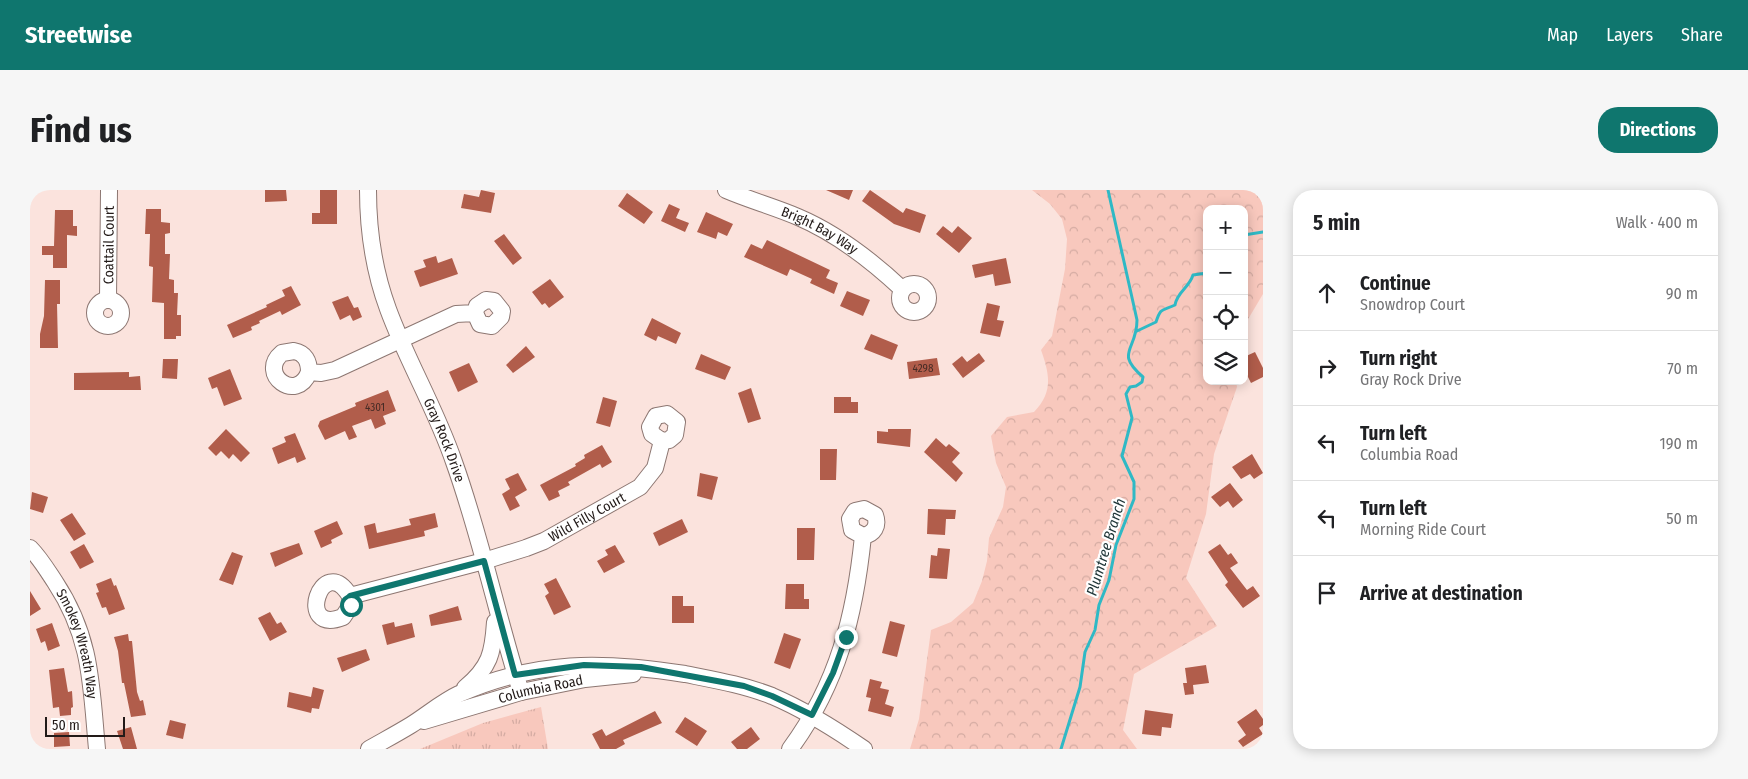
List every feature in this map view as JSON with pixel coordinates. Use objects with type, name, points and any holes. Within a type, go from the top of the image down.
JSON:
[{"type":"street","name":"Coattail Court","points":[[108,190],[108,300]]},
{"type":"street","name":"Gray Rock Drive","points":[[368,190],[368,210],[374,259],[388,309],[441,426],[464,490],[496,610],[521,692]]},
{"type":"street","name":"Bright Bay Way","points":[[726,190],[777,208],[821,228],[864,256],[902,289]]},
{"type":"street","points":[[309,372],[321,373],[335,370],[456,314],[474,313]]},
{"type":"street","name":"Wild Filly Court","points":[[350,596],[484,561],[532,546],[640,487],[654,468],[662,441]]},
{"type":"street","points":[[790,749],[812,715],[833,673],[846,637],[859,578],[863,536]]},
{"type":"street","name":"Smokey Wreath Way","points":[[30,548],[37,555],[68,602],[84,641],[89,660],[97,749]]},
{"type":"street","points":[[457,695],[482,672],[488,662],[494,644],[496,610]]},
{"type":"street","name":"Columbia Road","points":[[369,749],[412,725],[457,695],[515,675],[584,665],[613,664],[673,672],[744,686],[772,696],[812,715],[864,749]]},
{"type":"street","name":"Columbia Road","points":[[412,725],[521,692],[585,679],[673,672]]},
{"type":"green space","points":[[1032,190],[1263,190],[1263,294],[1248,319],[1248,205],[1203,205],[1203,385],[1237,385],[1237,387],[1214,454],[1206,514],[1186,578],[1217,626],[1134,674],[1123,730],[1137,749],[910,749],[919,719],[931,630],[951,622],[973,603],[982,581],[987,561],[989,538],[1003,507],[1006,487],[996,463],[991,436],[1007,417],[1034,412],[1040,405],[1047,390],[1048,375],[1041,350],[1052,336],[1065,269],[1067,239],[1062,219],[1050,204]]},
{"type":"green space","points":[[541,707],[548,749],[420,749],[483,723]]},
{"type":"building","points":[[265,190],[286,190],[287,201],[265,202]]},
{"type":"building","points":[[320,190],[337,190],[337,224],[312,224],[312,213],[320,213]]},
{"type":"building","points":[[481,190],[495,193],[491,213],[461,208],[464,194],[479,197]]},
{"type":"building","points":[[826,190],[853,190],[849,200]]},
{"type":"building","points":[[870,190],[903,213],[906,208],[926,215],[920,233],[894,224],[862,201]]},
{"type":"building","points":[[627,193],[653,212],[644,224],[618,206]]},
{"type":"building","points":[[669,204],[680,209],[676,218],[689,223],[685,232],[661,221]]},
{"type":"building","points":[[146,209],[161,209],[161,222],[170,223],[170,233],[165,234],[165,254],[170,254],[169,279],[174,280],[174,293],[178,293],[177,315],[181,315],[181,336],[176,336],[176,339],[164,339],[164,303],[152,302],[153,267],[149,266],[150,234],[145,234]]},
{"type":"building","points":[[55,210],[73,210],[73,226],[77,226],[77,236],[67,235],[67,268],[53,268],[53,255],[42,255],[42,246],[54,246]]},
{"type":"building","points":[[706,212],[733,224],[727,236],[718,232],[716,239],[697,232]]},
{"type":"building","points":[[943,226],[952,233],[958,226],[972,238],[959,253],[936,234]]},
{"type":"building","points":[[504,234],[522,258],[513,265],[494,241]]},
{"type":"building","points":[[767,240],[830,270],[826,278],[838,283],[834,294],[810,283],[812,279],[790,269],[787,276],[744,257],[751,244],[762,249]]},
{"type":"building","points":[[436,256],[438,263],[452,258],[458,274],[420,287],[414,271],[426,267],[423,260]]},
{"type":"building","points":[[1006,258],[1011,283],[995,286],[993,274],[975,278],[972,265]]},
{"type":"building","points":[[550,279],[564,297],[549,308],[545,303],[542,305],[532,292]]},
{"type":"building","points":[[45,280],[60,280],[60,304],[57,304],[58,348],[40,348],[40,334],[44,316]]},
{"type":"building","points":[[291,286],[301,305],[282,315],[280,311],[259,321],[260,323],[251,327],[252,330],[233,338],[227,325],[267,307],[266,305],[285,296],[282,290]]},
{"type":"building","points":[[847,291],[870,300],[863,316],[840,306]]},
{"type":"building","points":[[348,296],[354,308],[358,307],[362,317],[353,321],[350,315],[340,320],[332,302]]},
{"type":"building","points":[[987,303],[1000,306],[997,320],[1004,321],[1000,337],[980,333]]},
{"type":"building","points":[[652,318],[681,333],[676,344],[658,336],[656,341],[644,335]]},
{"type":"building","points":[[871,334],[898,345],[892,360],[864,349]]},
{"type":"building","points":[[526,346],[535,357],[513,373],[506,365]]},
{"type":"building","points":[[1255,352],[1263,368],[1263,377],[1251,383],[1248,377],[1248,355]]},
{"type":"building","points":[[979,353],[985,361],[963,378],[952,364],[962,356],[967,362]]},
{"type":"building","points":[[701,354],[731,367],[725,380],[695,369]]},
{"type":"building","points":[[937,358],[940,375],[909,379],[907,362]]},
{"type":"building","points":[[163,359],[178,359],[177,379],[162,378]]},
{"type":"building","points":[[469,363],[478,382],[458,392],[449,372]]},
{"type":"building","points":[[230,369],[242,399],[224,406],[217,387],[212,389],[208,378]]},
{"type":"building","points":[[129,372],[129,377],[140,376],[141,390],[74,390],[74,373]]},
{"type":"building","points":[[751,388],[761,419],[748,423],[738,393]]},
{"type":"building","points":[[388,390],[396,411],[383,416],[386,424],[375,429],[371,419],[352,426],[357,437],[349,440],[345,431],[325,440],[318,426],[320,421],[356,406],[355,403]]},
{"type":"building","points":[[603,397],[617,401],[610,427],[596,423]]},
{"type":"building","points":[[834,397],[851,397],[851,402],[858,402],[858,413],[834,413]]},
{"type":"building","points":[[226,429],[250,453],[241,462],[233,454],[229,459],[221,451],[216,456],[208,448]]},
{"type":"building","points":[[888,429],[911,429],[910,447],[877,443],[877,431],[888,432]]},
{"type":"building","points":[[295,433],[306,459],[297,463],[295,457],[278,464],[272,448],[286,442],[284,437]]},
{"type":"building","points":[[936,438],[946,447],[949,444],[960,453],[952,462],[963,473],[956,482],[924,452]]},
{"type":"building","points":[[602,445],[612,462],[602,468],[600,464],[568,482],[570,485],[558,491],[560,496],[549,501],[540,485],[576,466],[575,464],[585,458],[584,455]]},
{"type":"building","points":[[820,449],[837,449],[836,480],[820,480]]},
{"type":"building","points":[[1252,454],[1263,473],[1254,479],[1250,474],[1241,479],[1232,467]]},
{"type":"building","points":[[518,473],[527,490],[515,497],[520,506],[510,511],[502,494],[510,489],[505,479]]},
{"type":"building","points":[[700,473],[718,477],[712,500],[697,496]]},
{"type":"building","points":[[1230,483],[1243,500],[1233,508],[1228,501],[1220,507],[1211,497]]},
{"type":"building","points":[[32,492],[48,497],[43,513],[30,509]]},
{"type":"building","points":[[928,509],[956,510],[955,519],[946,519],[945,535],[927,534]]},
{"type":"building","points":[[72,513],[86,534],[74,541],[60,520]]},
{"type":"building","points":[[435,513],[438,527],[424,531],[425,536],[369,549],[364,526],[375,523],[377,533],[411,525],[409,519]]},
{"type":"building","points":[[682,519],[688,532],[659,546],[653,533]]},
{"type":"building","points":[[337,521],[343,534],[331,540],[332,543],[321,548],[314,531]]},
{"type":"building","points":[[797,528],[815,528],[814,560],[797,560]]},
{"type":"building","points":[[299,543],[303,554],[275,567],[270,553]]},
{"type":"building","points":[[84,544],[94,562],[80,569],[70,552]]},
{"type":"building","points":[[1220,544],[1228,555],[1231,553],[1238,563],[1230,568],[1247,590],[1253,586],[1260,596],[1243,608],[1225,585],[1228,582],[1208,552]]},
{"type":"building","points":[[615,545],[625,562],[604,573],[597,561],[608,555],[605,550]]},
{"type":"building","points":[[938,548],[950,549],[947,579],[929,578],[931,555],[937,556]]},
{"type":"building","points":[[232,552],[243,556],[233,585],[219,580]]},
{"type":"building","points":[[111,578],[114,586],[116,585],[125,609],[109,615],[106,607],[102,608],[96,593],[99,592],[96,584]]},
{"type":"building","points":[[556,578],[571,607],[554,615],[545,596],[549,593],[544,584]]},
{"type":"building","points":[[786,584],[804,584],[804,599],[809,599],[809,609],[785,609]]},
{"type":"building","points":[[30,591],[41,609],[30,616]]},
{"type":"building","points":[[672,596],[683,596],[683,606],[694,606],[694,623],[672,623]]},
{"type":"building","points":[[458,606],[462,620],[431,626],[429,615]]},
{"type":"building","points":[[270,612],[277,624],[281,622],[287,632],[270,641],[258,618]]},
{"type":"building","points":[[890,621],[905,625],[897,657],[882,653]]},
{"type":"building","points":[[394,622],[395,627],[412,623],[415,637],[387,645],[382,625]]},
{"type":"building","points":[[52,623],[60,646],[48,651],[45,641],[41,643],[36,629]]},
{"type":"building","points":[[784,633],[801,639],[790,669],[774,663]]},
{"type":"building","points":[[128,634],[129,641],[132,641],[137,692],[140,701],[143,700],[146,715],[131,717],[124,683],[122,683],[118,651],[114,637]]},
{"type":"building","points":[[366,649],[370,660],[342,672],[337,658]]},
{"type":"building","points":[[1206,665],[1209,683],[1193,685],[1194,694],[1185,695],[1183,683],[1187,683],[1185,668]]},
{"type":"building","points":[[64,668],[68,692],[72,691],[73,707],[71,708],[71,715],[60,716],[59,707],[53,708],[49,670]]},
{"type":"building","points":[[870,679],[882,682],[880,688],[889,690],[885,704],[894,707],[891,717],[868,711],[871,698],[866,697]]},
{"type":"building","points":[[313,687],[324,690],[319,709],[312,708],[311,713],[287,707],[289,692],[311,697]]},
{"type":"building","points":[[1256,709],[1263,719],[1263,725],[1259,728],[1263,734],[1243,747],[1238,741],[1246,735],[1237,722]]},
{"type":"building","points":[[1145,710],[1173,714],[1171,728],[1162,727],[1161,736],[1142,734]]},
{"type":"building","points":[[655,711],[662,723],[623,740],[625,744],[616,749],[600,749],[592,734],[602,729],[606,736]]},
{"type":"building","points":[[685,717],[707,731],[697,746],[675,732]]},
{"type":"building","points":[[170,720],[186,724],[183,739],[166,735]]},
{"type":"building","points":[[131,727],[137,749],[123,749],[117,731]]},
{"type":"building","points":[[751,727],[760,739],[747,749],[737,749],[731,742]]},
{"type":"building","points":[[69,732],[70,746],[54,747],[54,733]]},
{"type":"waterway","name":"Plumtree Branch","points":[[1061,749],[1080,687],[1085,652],[1095,630],[1099,605],[1109,580],[1116,545],[1134,499],[1134,482],[1122,456],[1132,418],[1126,394],[1130,387],[1142,382],[1143,377],[1134,369],[1128,356],[1137,320],[1108,190]]},
{"type":"waterway","points":[[1248,234],[1263,232]]},
{"type":"waterway","points":[[1137,331],[1156,322],[1161,312],[1175,305],[1178,297],[1193,275],[1203,274]]},
{"type":"route","points":[[351,605],[350,596],[484,561],[515,675],[584,665],[613,664],[641,667],[744,686],[772,696],[812,715],[833,673],[846,637]]}]
